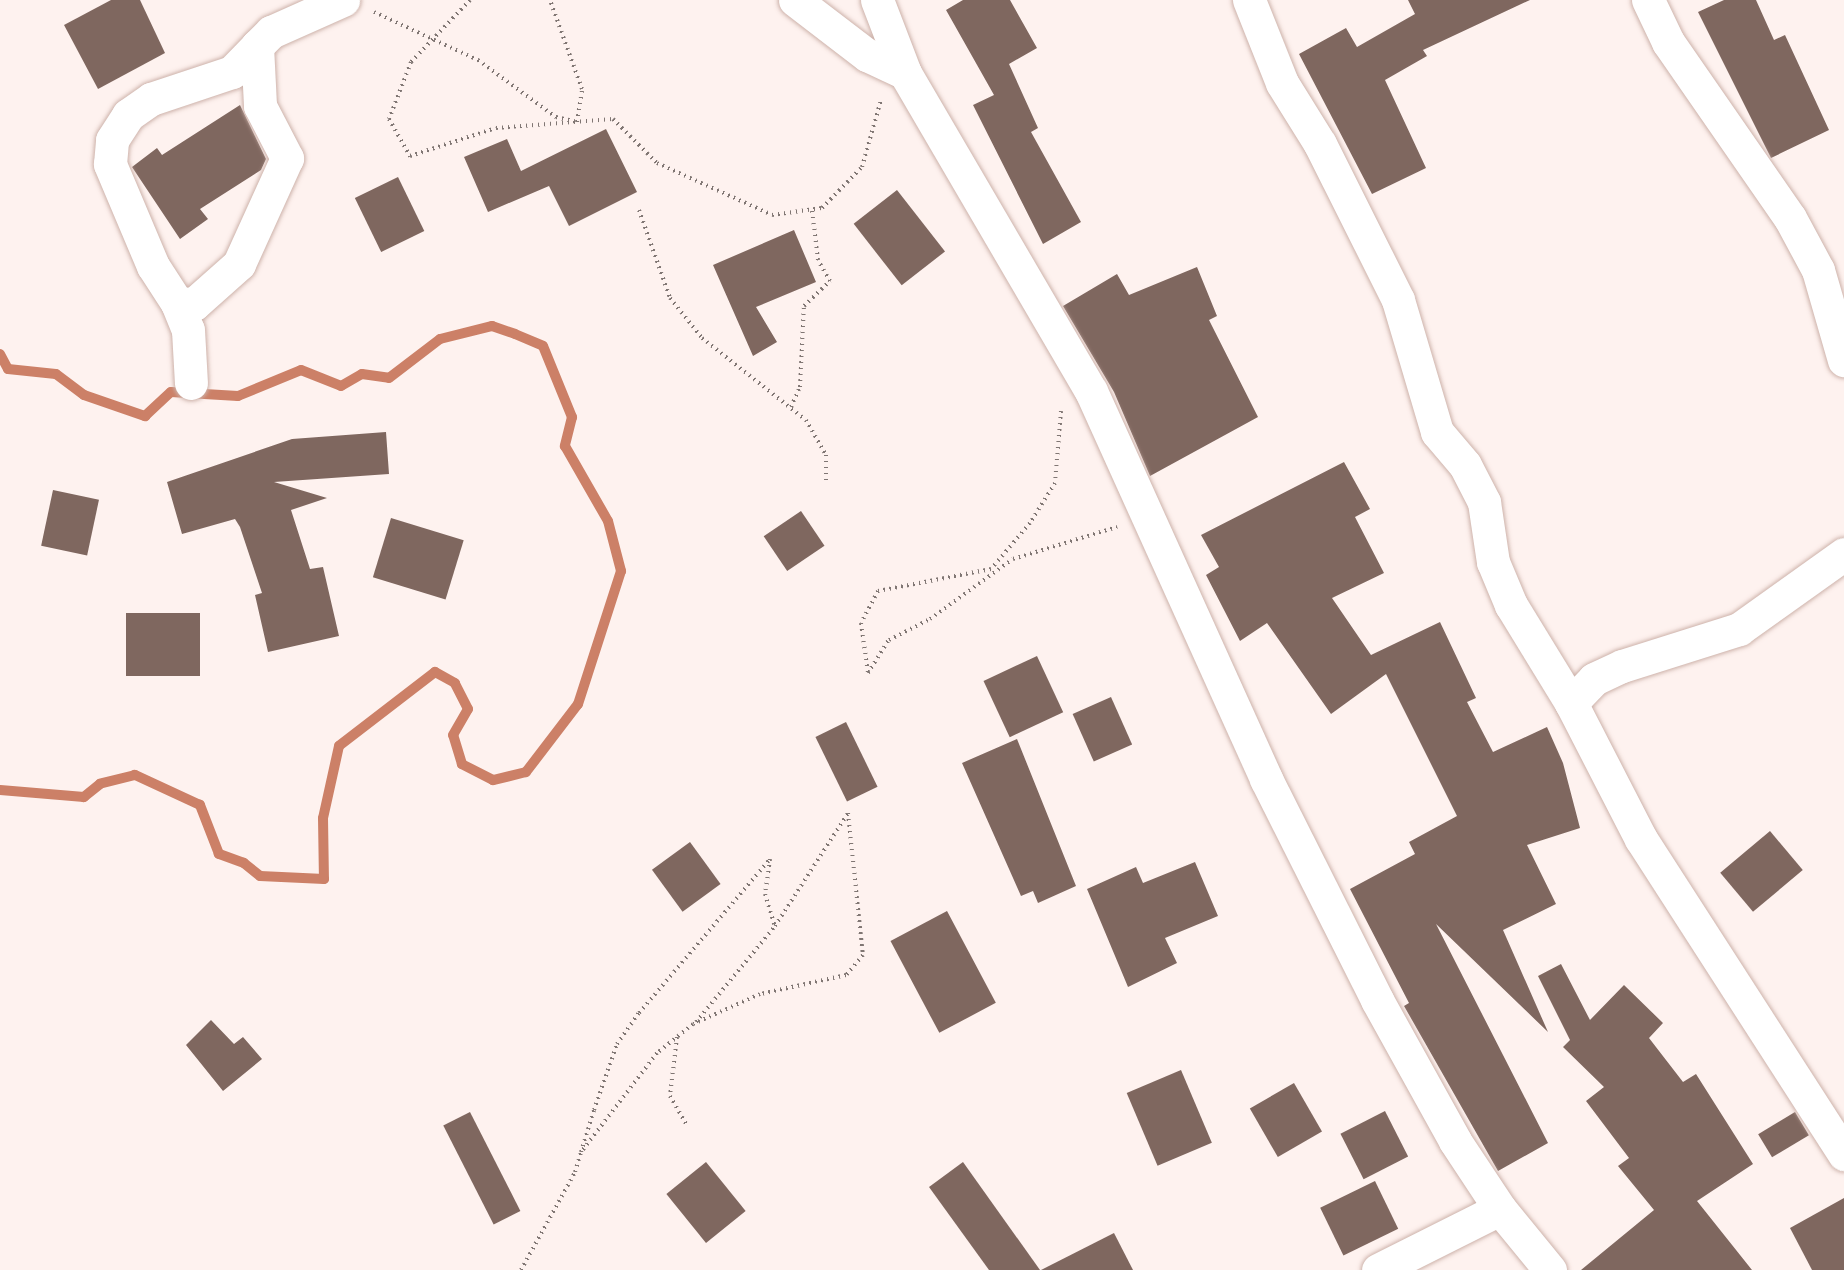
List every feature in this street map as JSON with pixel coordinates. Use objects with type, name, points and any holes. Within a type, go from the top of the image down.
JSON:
[{"type":"street","points":[[795,0],[824,26],[900,69]]},
{"type":"street","points":[[877,0],[900,69],[1072,358],[1148,517],[1266,779],[1372,990],[1455,1141],[1500,1209],[1550,1270]]},
{"type":"street","points":[[1249,0],[1282,83],[1320,144],[1398,300],[1437,432],[1466,465],[1484,502],[1493,562],[1511,605],[1572,703],[1641,839],[1844,1154]]},
{"type":"street","points":[[1648,0],[1668,42],[1790,218],[1818,270],[1844,360]]},
{"type":"street","points":[[191,382],[188,330],[177,303],[153,266],[110,164],[112,140],[128,115],[150,99],[232,72],[271,32],[355,4]]},
{"type":"street","points":[[177,303],[195,304],[239,264],[251,248],[257,217],[287,158],[260,106],[257,46]]},
{"type":"street","points":[[1572,703],[1594,679],[1622,666],[1739,629],[1844,554]]},
{"type":"street","points":[[1378,1270],[1500,1209]]},
{"type":"path","points":[[470,0],[429,39],[411,62],[389,119],[410,156],[496,128],[613,119],[657,163],[772,214],[812,210],[822,208],[862,167],[900,69]]},
{"type":"path","points":[[550,0],[582,90],[577,122]]},
{"type":"path","points":[[355,4],[478,60],[556,117],[577,122]]},
{"type":"path","points":[[639,210],[670,298],[702,338],[749,380],[791,407],[806,420],[826,455],[826,485]]},
{"type":"path","points":[[791,407],[800,387],[804,306],[830,281],[818,260],[812,210]]},
{"type":"path","points":[[1072,358],[1061,371],[1055,483],[1030,523],[990,568],[878,591],[861,623],[862,658],[868,673],[889,640],[930,619],[1013,559],[1148,517]]},
{"type":"path","points":[[581,1152],[657,1053],[693,1024],[775,926],[848,813],[863,956],[846,975],[760,994],[693,1024]]},
{"type":"path","points":[[521,1270],[553,1221],[581,1152],[617,1044],[689,951],[770,859],[765,894],[775,926]]},
{"type":"path","points":[[677,1037],[670,1096],[686,1124]]},
{"type":"building","points":[[111,0],[140,0],[165,53],[98,89],[64,25]]},
{"type":"building","points":[[963,0],[1010,0],[1037,48],[1009,64],[1038,128],[1031,132],[1081,222],[1043,244],[973,105],[994,95],[946,10]]},
{"type":"building","points":[[1408,0],[1530,0],[1423,50],[1427,56],[1385,80],[1426,168],[1372,194],[1299,54],[1346,28],[1357,47],[1415,14]]},
{"type":"building","points":[[1724,0],[1756,0],[1774,40],[1785,35],[1829,130],[1771,158],[1698,12]]},
{"type":"building","points":[[240,105],[266,159],[261,170],[200,209],[208,219],[180,239],[132,167],[157,148],[162,155]]},
{"type":"building","points":[[606,129],[637,192],[569,226],[549,186],[488,212],[464,157],[507,139],[521,171]]},
{"type":"building","points":[[398,177],[424,231],[381,252],[355,198]]},
{"type":"building","points":[[897,190],[945,251],[902,285],[854,224]]},
{"type":"building","points":[[794,230],[816,282],[756,307],[777,342],[753,356],[713,265]]},
{"type":"building","points":[[1197,267],[1217,316],[1209,320],[1258,417],[1150,476],[1114,392],[1063,306],[1117,274],[1129,295]]},
{"type":"building","points":[[386,432],[389,474],[274,482],[327,498],[291,510],[310,569],[323,567],[339,636],[268,652],[255,595],[262,593],[240,527],[235,519],[182,534],[167,482],[292,439]]},
{"type":"building","points":[[1344,462],[1370,509],[1355,517],[1384,573],[1332,598],[1371,655],[1440,622],[1476,698],[1467,702],[1493,752],[1547,727],[1563,763],[1580,828],[1527,845],[1556,904],[1503,930],[1548,1032],[1436,924],[1548,1143],[1498,1171],[1404,1006],[1409,1003],[1350,889],[1415,854],[1409,842],[1457,816],[1386,674],[1331,714],[1267,623],[1240,641],[1206,575],[1219,567],[1201,535]]},
{"type":"building","points":[[53,490],[99,500],[87,556],[41,546]]},
{"type":"building","points":[[801,511],[824,546],[787,571],[764,536]]},
{"type":"building","points":[[391,518],[464,540],[446,600],[373,577]]},
{"type":"building","points":[[126,613],[200,613],[200,676],[126,676]]},
{"type":"building","points":[[1037,656],[1063,712],[1010,737],[984,681]]},
{"type":"building","points":[[1111,697],[1132,745],[1094,762],[1073,714]]},
{"type":"building","points":[[846,722],[878,787],[847,802],[815,737]]},
{"type":"building","points":[[1017,739],[1076,886],[1038,903],[1033,891],[1021,896],[962,763]]},
{"type":"building","points":[[1770,831],[1803,870],[1753,912],[1720,873]]},
{"type":"building","points":[[690,842],[721,884],[683,912],[652,870]]},
{"type":"building","points":[[1195,862],[1218,916],[1165,938],[1177,963],[1128,987],[1087,889],[1136,867],[1143,883]]},
{"type":"building","points":[[947,911],[996,1003],[939,1033],[890,941]]},
{"type":"building","points":[[1561,964],[1590,1020],[1624,985],[1663,1023],[1649,1038],[1683,1082],[1696,1074],[1753,1164],[1697,1201],[1752,1270],[1581,1270],[1654,1210],[1618,1166],[1629,1158],[1586,1101],[1604,1087],[1563,1047],[1570,1040],[1538,976]]},
{"type":"building","points":[[211,1020],[234,1044],[243,1037],[262,1059],[223,1091],[186,1045]]},
{"type":"building","points":[[1181,1070],[1212,1143],[1158,1166],[1127,1093]]},
{"type":"building","points":[[1294,1083],[1322,1131],[1278,1157],[1250,1108]]},
{"type":"building","points":[[1385,1111],[1408,1156],[1364,1179],[1340,1134]]},
{"type":"building","points":[[470,1112],[520,1211],[494,1225],[443,1126]]},
{"type":"building","points":[[1795,1112],[1809,1135],[1772,1157],[1758,1134]]},
{"type":"building","points":[[706,1162],[746,1211],[706,1243],[666,1194]]},
{"type":"building","points":[[963,1162],[1040,1270],[989,1270],[929,1187]]},
{"type":"building","points":[[1375,1181],[1398,1229],[1343,1255],[1320,1208]]},
{"type":"building","points":[[1844,1198],[1844,1270],[1812,1270],[1790,1228]]},
{"type":"building","points":[[1114,1233],[1133,1270],[1041,1270]]},
{"type":"waterway","points":[[0,354],[8,369],[56,374],[84,395],[145,416],[171,392],[238,396],[301,370],[341,386],[362,374],[389,378],[440,339],[492,326],[515,334],[543,346],[572,417],[565,446],[608,521],[621,571],[578,704],[526,772],[493,780],[462,764],[453,735],[468,709],[455,683],[435,672],[339,746],[323,818],[324,879],[260,876],[244,863],[219,854],[200,805],[135,775],[100,784],[84,797],[0,790]]}]
